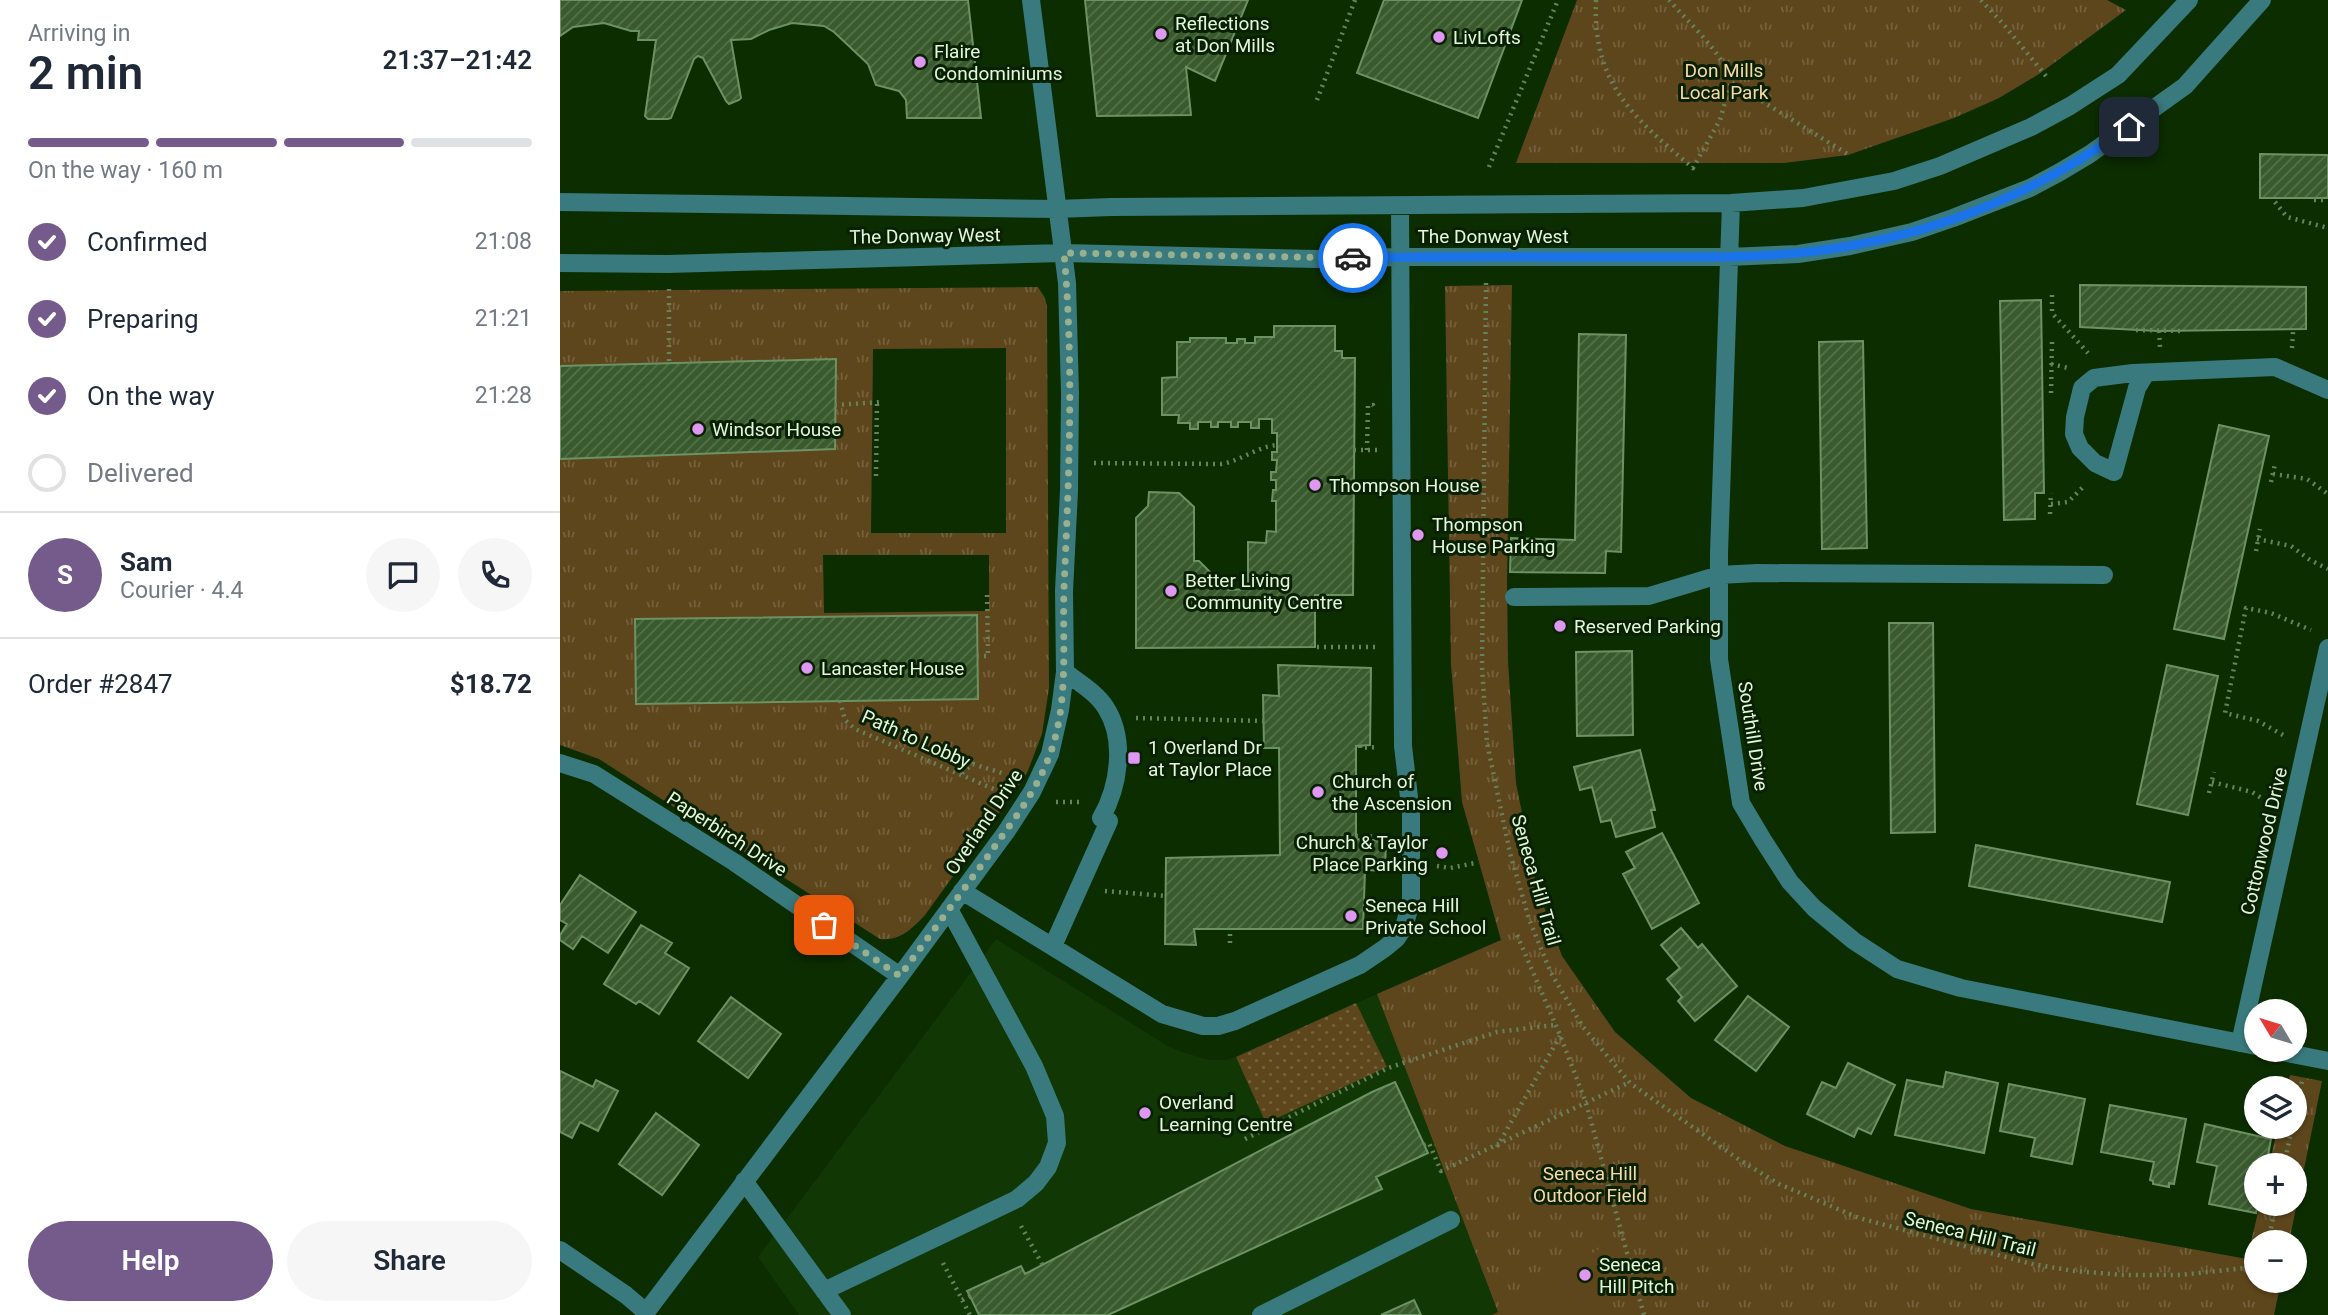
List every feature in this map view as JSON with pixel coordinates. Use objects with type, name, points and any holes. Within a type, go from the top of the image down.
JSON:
[{"type":"street","name":"Overland Drive","points":[[645,1314],[949,909],[1026,803],[1047,764],[1060,710],[1065,672],[1069,352],[1064,253],[1031,0]]},
{"type":"street","name":"The Donway West","points":[[560,202],[1057,209],[1731,203],[1803,198],[1894,181],[1940,166],[2031,127],[2118,75],[2189,0]]},
{"type":"street","name":"The Donway West","points":[[560,263],[668,264],[1064,253],[1317,259],[1729,257],[1798,254],[1850,246],[1899,235],[1953,218],[2030,188],[2091,154],[2185,86],[2262,0]]},
{"type":"street","name":"Southill Drive","points":[[1731,203],[1719,575],[1719,659],[1741,803],[1790,882],[1814,908],[1897,969],[1961,988],[2244,1044]]},
{"type":"street","points":[[962,891],[1162,1014],[1193,1025],[1211,1027],[1244,1017],[1348,971],[1397,939],[1404,927],[1410,902],[1411,814],[1404,756],[1400,206]]},
{"type":"street","points":[[2146,373],[2137,388],[2114,472],[2095,464],[2080,448],[2074,434],[2082,388],[2094,378],[2146,373],[2275,367],[2328,390]]},
{"type":"street","points":[[1514,597],[1649,596],[1719,575],[2104,575]]},
{"type":"street","name":"Cottonwood Drive","points":[[2257,999],[2291,817],[2328,648]]},
{"type":"street","points":[[1053,946],[1109,821],[1101,818],[1115,783],[1118,761],[1117,739],[1111,717],[1101,701],[1065,672]]},
{"type":"street","name":"Paperbirch Drive","points":[[560,763],[594,774],[618,789],[734,862],[900,976]]},
{"type":"street","points":[[824,1290],[1008,1204],[1036,1183],[1048,1167],[1057,1143],[1057,1126],[1052,1107],[1034,1066],[949,909]]},
{"type":"street","points":[[2307,1058],[2328,1062]]},
{"type":"street","points":[[744,1181],[842,1315]]},
{"type":"street","points":[[1261,1315],[1451,1220]]},
{"type":"street","points":[[560,1250],[626,1295],[645,1314]]},
{"type":"path","points":[[1317,100],[1356,0]]},
{"type":"path","points":[[1489,167],[1558,0]]},
{"type":"path","points":[[1596,0],[1600,48],[1616,92],[1638,120],[1693,168],[1720,120],[1731,82],[1727,69],[1718,56],[1669,0]]},
{"type":"path","points":[[1980,0],[2046,76]]},
{"type":"path","points":[[1731,82],[1849,155]]},
{"type":"path","points":[[2314,200],[2328,200]]},
{"type":"path","points":[[2275,202],[2287,217],[2328,228]]},
{"type":"path","points":[[668,264],[669,364]]},
{"type":"path","name":"Seneca Hill Trail","points":[[1486,280],[1482,667],[1485,723],[1514,869],[1529,919],[1547,965],[1583,1027],[1630,1082],[1664,1108],[1772,1181],[1850,1214],[1888,1227],[2043,1267],[2094,1273],[2180,1275],[2244,1268]]},
{"type":"path","points":[[2052,295],[2052,313],[2109,377]]},
{"type":"path","points":[[2136,330],[2182,331]]},
{"type":"path","points":[[2051,393],[2052,342]]},
{"type":"path","points":[[835,405],[880,402],[876,476]]},
{"type":"path","points":[[1069,463],[1218,464],[1234,460],[1258,448],[1277,444]]},
{"type":"path","points":[[1354,450],[1371,450]]},
{"type":"path","points":[[2271,482],[2274,464]]},
{"type":"path","points":[[2051,504],[2068,502],[2104,467]]},
{"type":"path","points":[[2273,474],[2307,479],[2328,494]]},
{"type":"path","points":[[2050,514],[2051,493]]},
{"type":"path","points":[[2256,551],[2260,529]]},
{"type":"path","points":[[2257,539],[2291,547],[2328,569]]},
{"type":"path","points":[[977,656],[988,656],[987,592]]},
{"type":"path","points":[[2307,744],[2281,735],[2258,721],[2225,713],[2246,608],[2271,613],[2317,632]]},
{"type":"path","points":[[1317,647],[1403,648]]},
{"type":"path","name":"Path to Lobby","points":[[840,701],[845,720],[855,729],[996,789]]},
{"type":"path","points":[[1111,717],[1264,720]]},
{"type":"path","points":[[1360,746],[1375,747]]},
{"type":"path","points":[[961,773],[973,764],[1005,774]]},
{"type":"path","points":[[2209,793],[2214,772]]},
{"type":"path","points":[[2212,782],[2252,792],[2291,817]]},
{"type":"path","points":[[1080,889],[1166,896]]},
{"type":"path","points":[[1230,929],[1230,943]]},
{"type":"path","points":[[1517,935],[1586,1103],[1642,1315]]},
{"type":"path","points":[[1245,1139],[1388,1068],[1497,1032],[1555,1025]]},
{"type":"path","points":[[1497,1147],[1560,1035]]},
{"type":"path","points":[[1424,1145],[1429,1143],[1441,1171],[1497,1147],[1630,1082]]},
{"type":"path","points":[[1008,1204],[1042,1264]]},
{"type":"path","points":[[932,1240],[970,1315]]},
{"type":"path","points":[[962,1300],[970,1296]]},
{"type":"shaded area","name":"Overland Learning Centre","points":[[996,939],[1168,1046],[1209,1060],[1236,1057],[1377,994],[1498,1312],[1492,1315],[799,1315],[758,1257]]},
{"type":"green space","name":"Don Mills Local Park","points":[[1577,0],[2107,0],[2126,10],[2039,74],[1999,98],[1954,118],[1848,155],[1784,163],[1516,163]]},
{"type":"green space","name":"Seneca Hill Outdoor Field","points":[[1512,285],[1507,583],[1508,662],[1516,783],[1537,888],[1562,956],[1615,1032],[1691,1098],[1785,1146],[1971,1209],[2244,1258],[2244,1293],[2279,1293],[2274,1315],[1492,1315],[1498,1312],[1377,994],[1501,940],[1462,802],[1451,664],[1445,286]]},
{"type":"green space","points":[[1038,287],[1045,298],[1049,688],[1042,734],[1027,773],[1019,785],[925,915],[900,936],[880,939],[599,759],[560,745],[560,459],[835,449],[836,359],[560,366],[560,291]],"holes":[[[1006,348],[1006,533],[871,533],[873,349]],[[823,555],[989,555],[989,611],[824,613]],[[977,615],[977,699],[637,704],[636,619]]]},
{"type":"green space","points":[[1356,1003],[1387,1067],[1266,1123],[1236,1057]]},
{"type":"green space","name":"Seneca Hill Outdoor Field","points":[[2307,1078],[2322,1081],[2307,1154],[2272,1153],[2275,1139],[2307,1139]]},
{"type":"green space","name":"Seneca Hill Outdoor Field","points":[[2257,1216],[2294,1216],[2291,1230],[2254,1230]]},
{"type":"green space","name":"Seneca Hill Pitch","points":[[1610,1242],[1612,1315],[1509,1315],[1509,1307]]},
{"type":"building","name":"Flaire Condominiums","points":[[560,0],[968,0],[981,118],[907,118],[906,100],[899,91],[876,85],[868,64],[834,32],[824,26],[792,23],[751,39],[731,40],[741,98],[739,100],[729,104],[726,101],[703,58],[698,56],[694,59],[671,118],[648,119],[645,116],[656,40],[638,40],[639,31],[604,23],[573,27],[560,36]]},
{"type":"building","name":"Reflections at Don Mills","points":[[1085,0],[1248,0],[1215,81],[1186,67],[1191,115],[1097,116]]},
{"type":"building","name":"LivLofts","points":[[1384,0],[1522,0],[1478,118],[1357,73]]},
{"type":"building","points":[[2260,154],[2328,155],[2328,198],[2260,198]]},
{"type":"building","points":[[2080,285],[2306,287],[2306,329],[2159,331],[2080,327]]},
{"type":"building","points":[[2041,300],[2044,493],[2035,493],[2035,519],[2004,520],[2000,301]]},
{"type":"building","name":"Thompson House","points":[[1274,326],[1335,326],[1335,351],[1342,351],[1342,358],[1355,358],[1353,595],[1315,595],[1315,647],[1136,648],[1136,518],[1148,506],[1149,492],[1179,493],[1194,507],[1194,561],[1199,561],[1228,590],[1248,589],[1248,542],[1266,543],[1267,531],[1276,532],[1276,501],[1272,501],[1276,480],[1271,480],[1271,472],[1276,472],[1277,460],[1272,460],[1272,452],[1277,452],[1277,433],[1272,433],[1272,419],[1259,419],[1259,428],[1251,428],[1251,422],[1238,422],[1238,427],[1231,427],[1231,422],[1218,422],[1218,427],[1211,427],[1211,422],[1198,422],[1198,429],[1190,429],[1190,423],[1178,423],[1179,415],[1162,415],[1162,378],[1177,377],[1177,342],[1190,342],[1190,338],[1226,338],[1226,343],[1237,343],[1237,339],[1245,339],[1245,343],[1255,343],[1255,337],[1274,337]]},
{"type":"building","points":[[1579,334],[1626,335],[1621,552],[1606,551],[1605,573],[1510,572],[1511,538],[1575,540]]},
{"type":"building","points":[[1863,341],[1867,548],[1822,549],[1819,342]]},
{"type":"building","name":"Windsor House","points":[[836,359],[835,449],[560,459],[560,366]]},
{"type":"building","points":[[2219,425],[2269,436],[2224,639],[2174,629]]},
{"type":"building","name":"Lancaster House","points":[[977,615],[978,699],[636,704],[635,619]]},
{"type":"building","points":[[1889,623],[1933,623],[1935,832],[1891,833]]},
{"type":"building","points":[[1632,651],[1633,735],[1577,736],[1576,652]]},
{"type":"building","name":"Church of the Ascension","points":[[1278,665],[1371,668],[1370,745],[1356,746],[1356,839],[1386,841],[1385,871],[1365,870],[1363,929],[1194,929],[1196,945],[1165,944],[1166,858],[1280,855],[1279,748],[1264,748],[1263,695],[1279,696]]},
{"type":"building","points":[[2167,665],[2218,676],[2188,815],[2137,804]]},
{"type":"building","points":[[1640,750],[1655,810],[1651,810],[1655,827],[1616,837],[1611,820],[1601,822],[1592,787],[1580,790],[1574,767]]},
{"type":"building","points":[[1662,833],[1699,903],[1652,929],[1623,874],[1635,868],[1626,852]]},
{"type":"building","points":[[1976,845],[2170,882],[2162,922],[1969,886]]},
{"type":"building","points":[[580,875],[636,912],[608,953],[582,936],[573,949],[560,940],[567,924],[560,920],[560,905]]},
{"type":"building","points":[[641,925],[672,943],[665,953],[689,968],[659,1014],[639,1001],[636,1004],[604,984]]},
{"type":"building","points":[[1681,928],[1698,948],[1702,944],[1737,986],[1695,1021],[1678,1001],[1682,997],[1667,979],[1680,968],[1661,945]]},
{"type":"building","points":[[1748,996],[1789,1027],[1756,1071],[1715,1040]]},
{"type":"building","points":[[731,997],[781,1034],[748,1078],[698,1041]]},
{"type":"building","points":[[1848,1063],[1895,1085],[1871,1134],[1858,1128],[1854,1137],[1807,1114],[1822,1082],[1836,1088]]},
{"type":"building","points":[[560,1071],[593,1087],[596,1080],[618,1091],[598,1131],[580,1122],[572,1138],[560,1132]]},
{"type":"building","points":[[1946,1072],[1998,1083],[1984,1153],[1895,1135],[1907,1080],[1943,1087]]},
{"type":"building","name":"Overland Learning Centre","points":[[1395,1082],[1428,1153],[1376,1177],[1382,1189],[1108,1315],[979,1315],[967,1291],[1021,1266],[1025,1274]]},
{"type":"building","points":[[2009,1084],[2085,1099],[2072,1164],[2031,1156],[2035,1138],[2000,1131]]},
{"type":"building","points":[[2110,1105],[2186,1119],[2174,1184],[2169,1183],[2169,1187],[2153,1184],[2150,1180],[2154,1162],[2101,1152]]},
{"type":"building","points":[[656,1113],[699,1145],[662,1195],[619,1164]]},
{"type":"building","points":[[2205,1124],[2244,1133],[2244,1139],[2271,1139],[2268,1153],[2244,1153],[2244,1211],[2209,1204],[2217,1166],[2197,1162]]},
{"type":"building","points":[[1414,1300],[1421,1315],[1381,1315]]},
{"type":"way so far","points":[[824,925],[900,976],[1026,803],[1050,754],[1065,672],[1064,591],[1070,394],[1064,253],[1353,258]]},
{"type":"place","name":"Reflections at Don Mills","points":[[1161,34]]},
{"type":"place","name":"LivLofts","points":[[1439,37]]},
{"type":"place","name":"Flaire Condominiums","points":[[920,62]]},
{"type":"place","name":"Windsor House","points":[[698,429]]},
{"type":"place","name":"Thompson House","points":[[1315,485]]},
{"type":"place","name":"Thompson House Parking","points":[[1418,535]]},
{"type":"place","name":"Better Living Community Centre","points":[[1171,591]]},
{"type":"place","name":"Reserved Parking","points":[[1560,626]]},
{"type":"place","name":"Lancaster House","points":[[807,668]]},
{"type":"place","name":"1 Overland Dr at Taylor Place","points":[[1134,758]]},
{"type":"place","name":"Church of the Ascension","points":[[1318,792]]},
{"type":"place","name":"Church & Taylor Place Parking","points":[[1442,853]]},
{"type":"place","name":"Seneca Hill Private School","points":[[1351,916]]},
{"type":"place","name":"Overland Learning Centre","points":[[1145,1113]]},
{"type":"place","name":"Seneca Hill Pitch","points":[[1585,1275]]},
{"type":"route","points":[[1353,258],[1729,257],[1798,254],[1850,246],[1912,232],[2030,188],[2091,154],[2129,127]]}]
